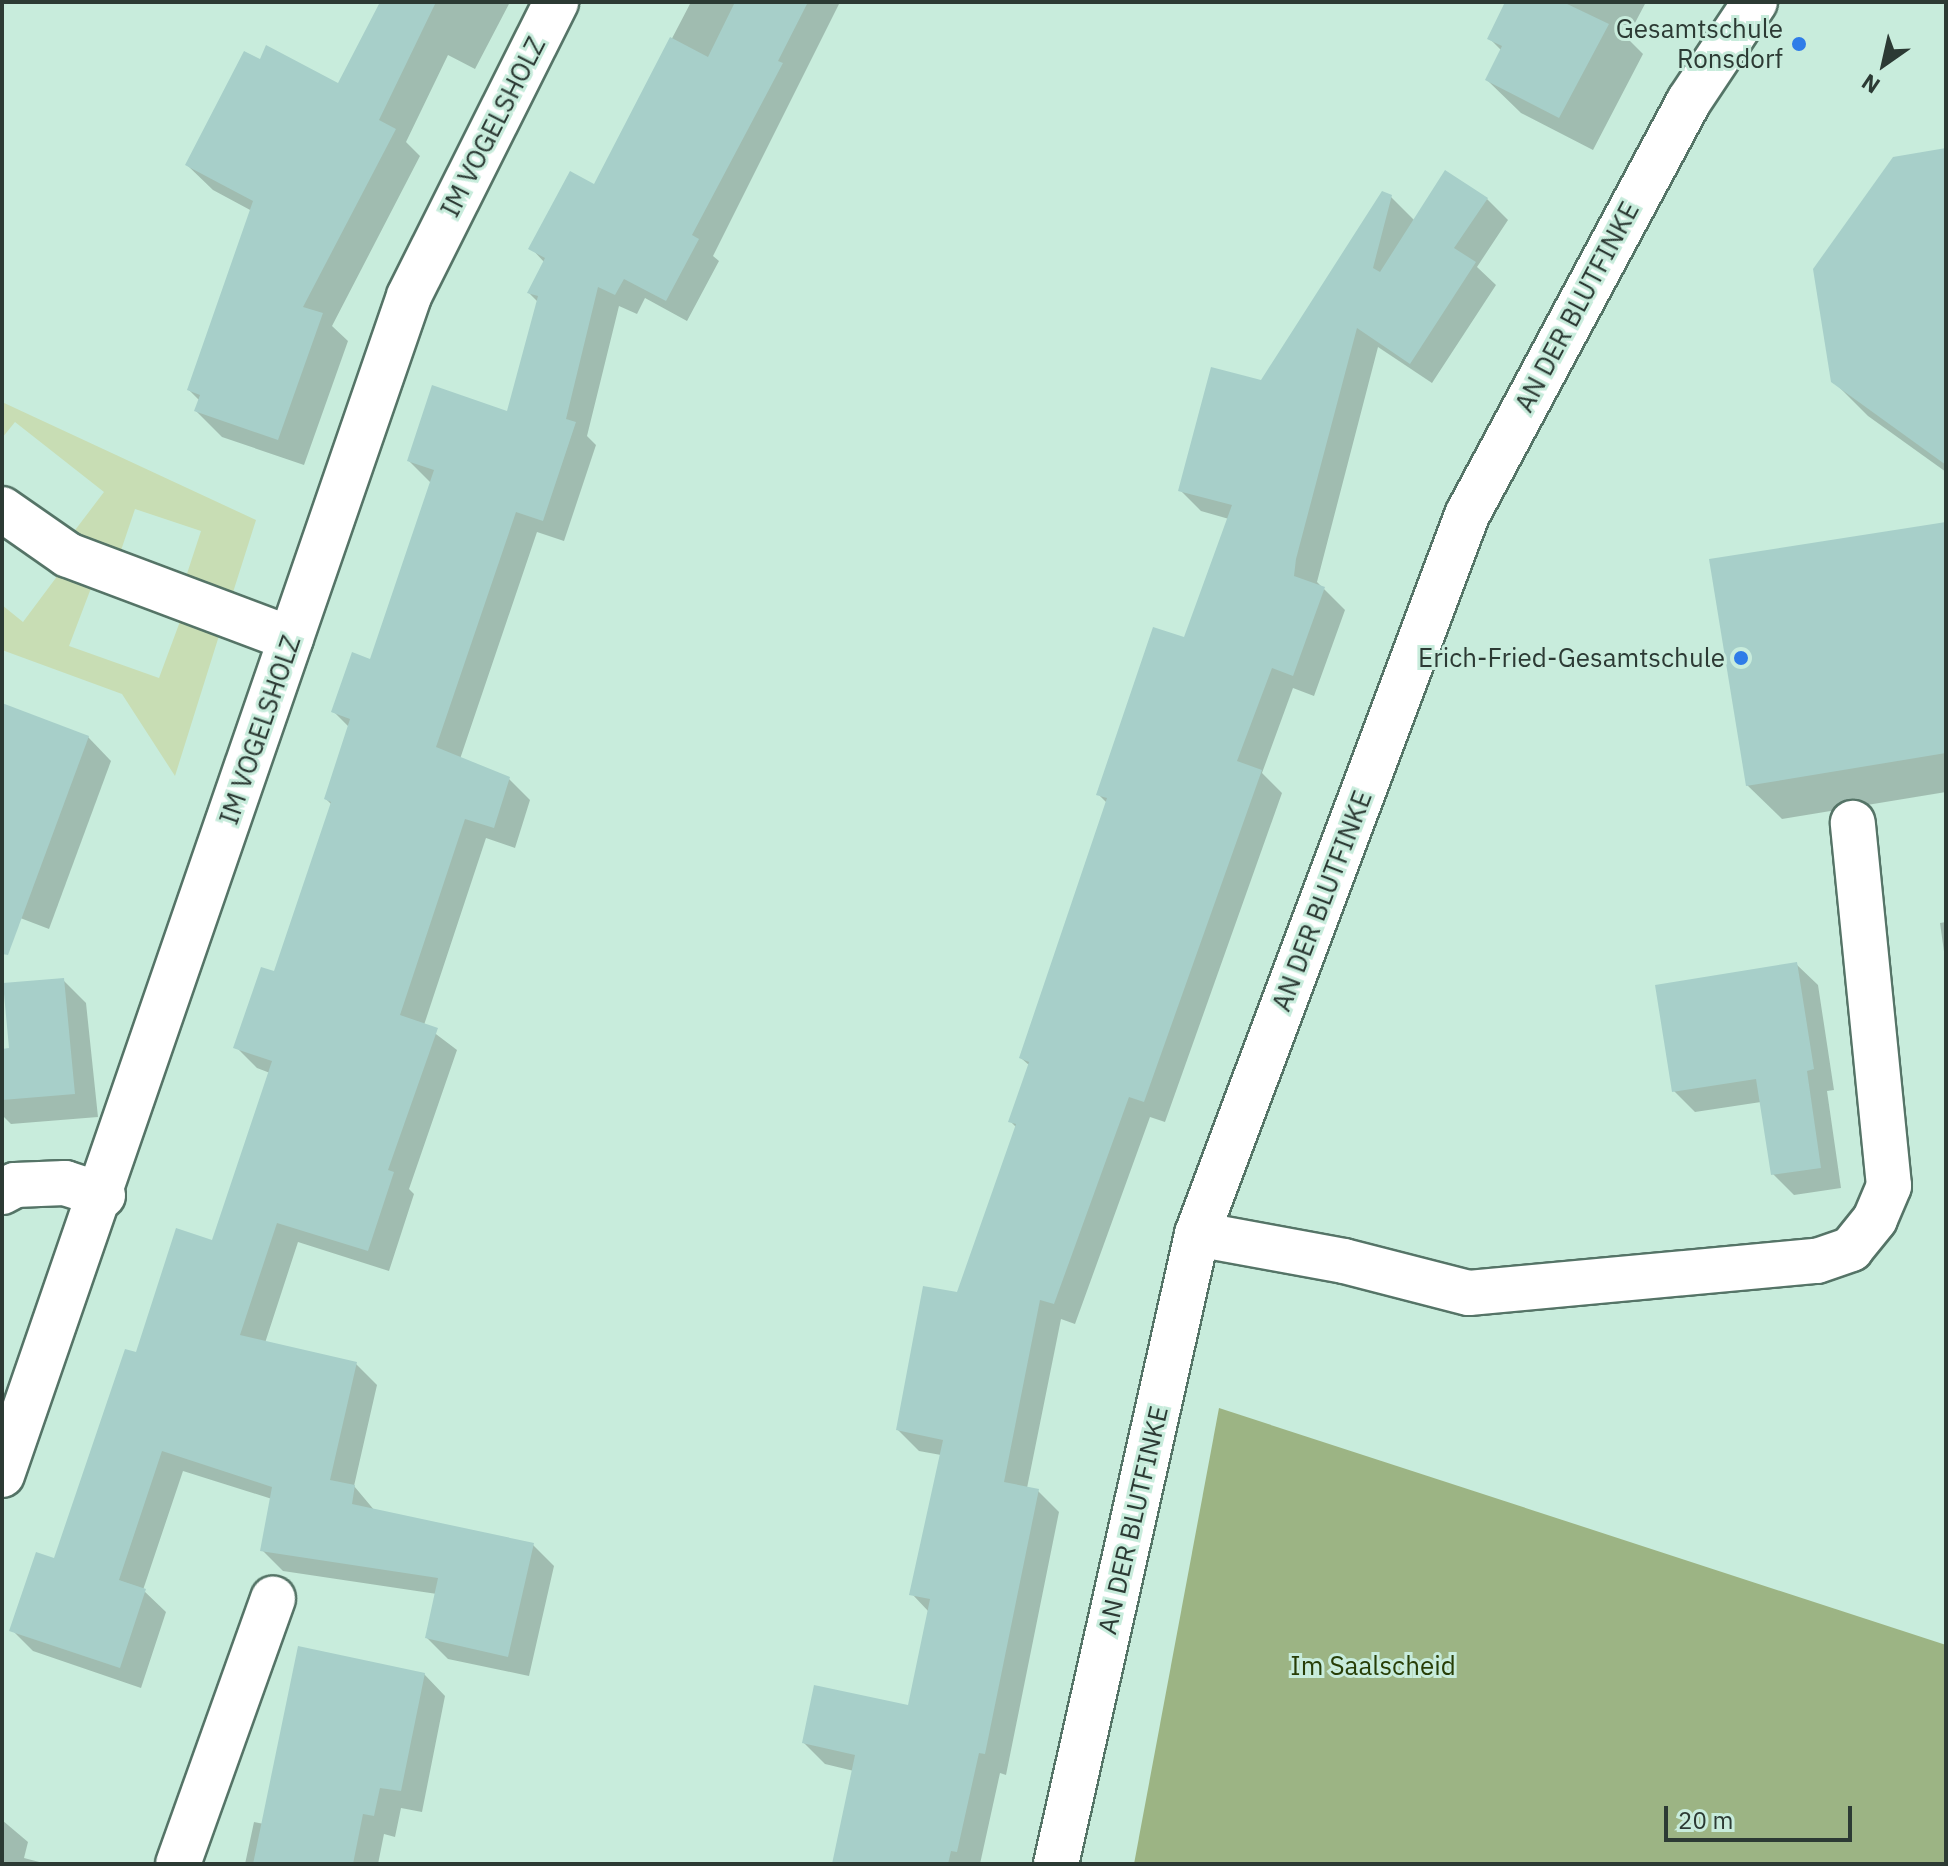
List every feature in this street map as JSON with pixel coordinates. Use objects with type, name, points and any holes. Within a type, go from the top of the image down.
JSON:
[{"type":"street","name":"IM VOGELSHOLZ","points":[[2,1475],[103,1195],[409,296],[556,2]]},
{"type":"street","name":"AN DER BLUTFINKE","points":[[1056,1864],[1197,1234],[1467,515],[1689,101],[1755,2]]},
{"type":"street","points":[[2,509],[68,555],[291,639]]},
{"type":"street","points":[[1197,1234],[1344,1261],[1469,1293],[1817,1261],[1851,1249],[1875,1219],[1889,1186],[1853,823]]},
{"type":"street","points":[[2,1192],[15,1185],[65,1183],[103,1195]]},
{"type":"street","points":[[178,1864],[273,1598]]},
{"type":"green space","points":[[2,402],[256,520],[228,608],[181,592],[201,531],[135,509],[112,577],[63,546],[104,492],[15,422],[2,438]]},
{"type":"green space","points":[[67,563],[96,575],[69,646],[159,678],[185,608],[223,623],[175,776],[122,694],[2,650],[2,605],[23,622]]},
{"type":"green space","name":"Im Saalscheid","points":[[1219,1408],[1946,1645],[1946,1864],[1134,1864]]},
{"type":"building","points":[[380,2],[436,2],[379,120],[396,129],[303,307],[323,313],[278,440],[194,411],[200,395],[187,390],[253,201],[185,165],[244,51],[260,59],[266,45],[338,83]]},
{"type":"building","points":[[735,2],[808,2],[778,61],[783,63],[692,235],[699,239],[666,301],[624,279],[615,295],[598,287],[566,419],[576,422],[543,521],[516,512],[436,747],[510,777],[494,828],[465,819],[400,1015],[438,1028],[388,1170],[394,1172],[368,1251],[277,1223],[240,1335],[357,1362],[330,1480],[355,1485],[352,1504],[534,1543],[508,1657],[425,1638],[438,1578],[260,1551],[272,1487],[162,1451],[119,1580],[146,1589],[120,1668],[9,1631],[36,1552],[54,1558],[125,1349],[136,1352],[176,1228],[212,1240],[272,1061],[233,1048],[261,967],[274,971],[331,802],[324,799],[350,719],[331,712],[352,652],[370,659],[434,470],[407,461],[432,385],[507,411],[538,296],[527,293],[545,258],[528,249],[570,171],[594,184],[670,37],[708,57]]},
{"type":"building","points":[[1505,2],[1563,2],[1609,24],[1559,118],[1485,80],[1502,46],[1487,39]]},
{"type":"building","points":[[1946,148],[1946,465],[1831,382],[1813,269],[1893,157]]},
{"type":"building","points":[[1445,170],[1488,198],[1454,248],[1476,262],[1410,364],[1357,328],[1296,559],[1294,576],[1325,587],[1293,676],[1272,668],[1237,761],[1262,770],[1144,1102],[1129,1097],[1054,1304],[1040,1300],[1004,1482],[1039,1489],[985,1754],[979,1753],[957,1852],[951,1851],[948,1864],[832,1864],[855,1755],[802,1743],[814,1685],[908,1705],[930,1599],[909,1595],[943,1440],[896,1430],[923,1286],[957,1292],[1016,1124],[1008,1122],[1029,1062],[1019,1058],[1107,798],[1096,795],[1153,627],[1184,637],[1232,505],[1178,491],[1211,367],[1261,380],[1382,191],[1392,195],[1373,268],[1380,272]]},
{"type":"building","points":[[1946,522],[1946,753],[1746,786],[1709,559]]},
{"type":"building","points":[[2,703],[89,736],[8,955],[2,954]]},
{"type":"building","points":[[1797,962],[1814,1069],[1807,1071],[1821,1168],[1771,1175],[1756,1079],[1672,1092],[1655,985]]},
{"type":"building","points":[[64,978],[75,1094],[2,1100],[2,1049],[9,1048],[3,983]]},
{"type":"building","points":[[298,1646],[425,1673],[401,1791],[380,1788],[374,1816],[363,1814],[353,1864],[253,1864]]},
{"type":"place","name":"Gesamtschule Ronsdorf","points":[[1799,44]]},
{"type":"place","name":"Erich-Fried-Gesamtschule","points":[[1741,658]]}]
